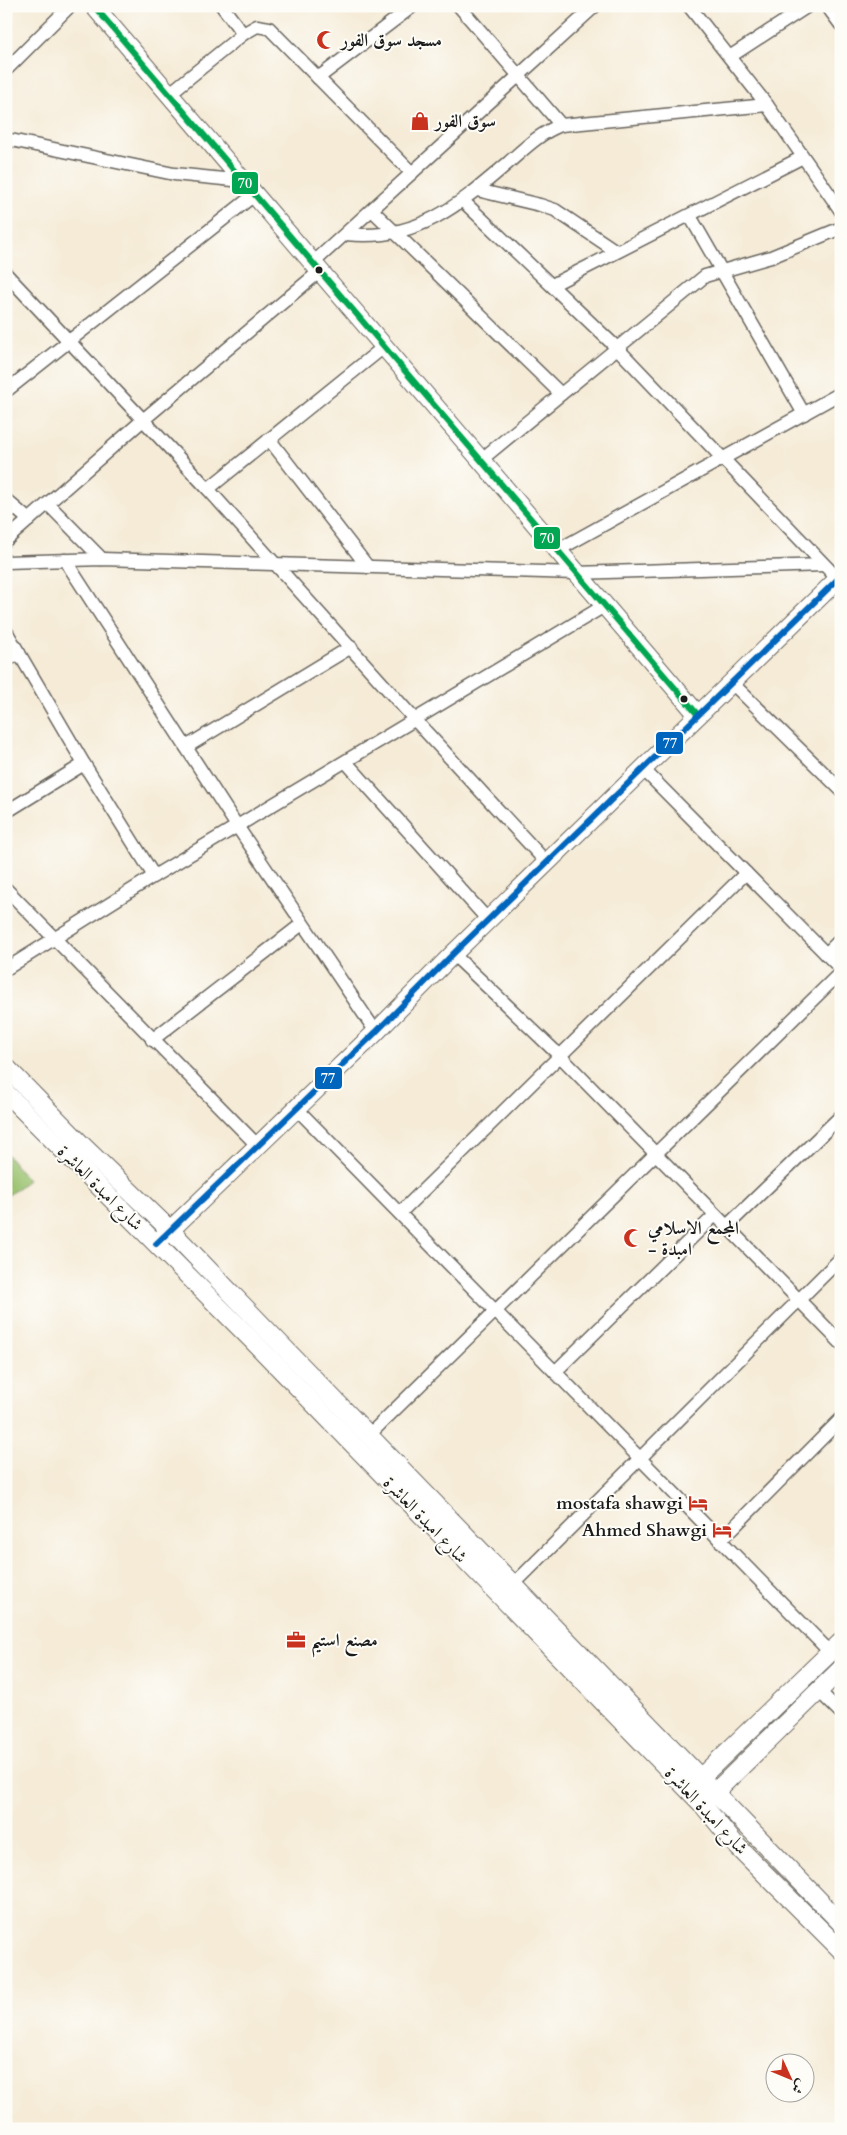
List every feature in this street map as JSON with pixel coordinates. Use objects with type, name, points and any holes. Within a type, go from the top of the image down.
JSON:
[{"type":"main road","points":[[94,6],[482,459],[576,573],[698,715]]},
{"type":"main road","points":[[156,1244],[376,1032],[452,954],[839,577]]},
{"type":"main road","name":"شارع امبدة العاشرة","points":[[6,1068],[170,1230],[841,1923]]},
{"type":"main road","name":"شارع امبدة العاشرة","points":[[6,1093],[156,1244],[702,1804],[735,1844],[841,1950]]},
{"type":"main road","points":[[688,1790],[835,1647]]},
{"type":"main road","points":[[702,1804],[841,1669]]},
{"type":"street","points":[[6,70],[70,6]]},
{"type":"street","points":[[222,6],[242,34]]},
{"type":"street","points":[[318,78],[413,6]]},
{"type":"street","points":[[459,6],[560,125]]},
{"type":"street","points":[[6,540],[316,267],[346,234],[595,6]]},
{"type":"street","points":[[689,6],[767,105],[841,211]]},
{"type":"street","points":[[730,56],[808,6]]},
{"type":"street","points":[[827,6],[841,25]]},
{"type":"street","points":[[169,94],[242,34],[257,26],[269,28],[412,173]]},
{"type":"street","points":[[346,234],[370,236],[395,233],[430,221],[464,201],[543,133],[560,125],[767,105]]},
{"type":"street","points":[[6,139],[248,188]]},
{"type":"street","points":[[552,285],[803,157]]},
{"type":"street","points":[[6,391],[68,342],[248,188]]},
{"type":"street","points":[[477,190],[555,210],[616,251]]},
{"type":"street","points":[[464,201],[617,348],[824,565],[839,577]]},
{"type":"street","points":[[372,210],[561,394]]},
{"type":"street","points":[[690,216],[804,414]]},
{"type":"street","points":[[482,459],[698,280],[721,270],[771,258],[841,228]]},
{"type":"street","points":[[6,274],[208,489],[416,721],[547,863]]},
{"type":"street","points":[[208,489],[385,346]]},
{"type":"street","points":[[558,550],[841,393]]},
{"type":"street","points":[[269,439],[368,567]]},
{"type":"street","points":[[6,500],[29,520]]},
{"type":"street","points":[[48,504],[102,560]]},
{"type":"street","points":[[65,560],[237,826],[376,1032]]},
{"type":"street","points":[[6,562],[102,560],[576,573],[824,565]]},
{"type":"street","points":[[6,969],[154,876],[416,721],[604,606]]},
{"type":"street","points":[[6,631],[84,764],[154,876]]},
{"type":"street","points":[[186,747],[351,647]]},
{"type":"street","points":[[6,661],[19,652]]},
{"type":"street","points":[[731,682],[841,790]]},
{"type":"street","points":[[346,762],[488,920]]},
{"type":"street","points":[[6,812],[84,764]]},
{"type":"street","points":[[368,1436],[841,970],[643,770]]},
{"type":"street","points":[[400,1214],[746,873]]},
{"type":"street","points":[[6,889],[258,1146]]},
{"type":"street","points":[[152,1040],[302,924]]},
{"type":"street","points":[[826,954],[841,939]]},
{"type":"street","points":[[452,954],[560,1056],[841,1343]]},
{"type":"street","points":[[297,1108],[494,1312],[720,1541],[835,1647]]},
{"type":"street","points":[[727,1226],[841,1116]]},
{"type":"street","points":[[555,1372],[715,1215]]},
{"type":"street","points":[[513,1585],[841,1258]]},
{"type":"street","points":[[720,1541],[841,1419]]},
{"type":"street","points":[[819,1691],[841,1713]]},
{"type":"green space","points":[[6,1153],[28,1180],[6,1197]]},
{"type":"transit line","name":"70","points":[[94,6],[698,715]]},
{"type":"transit line","name":"77","points":[[156,1244],[376,1032],[453,954],[841,576]]},
{"type":"place","name":"مسجد سوق الفور","points":[[326,40]]},
{"type":"place","name":"سوق الفور","points":[[420,121]]},
{"type":"place","name":"المجمع الاسلامي - امبدة","points":[[633,1238]]},
{"type":"place","name":"mostafa shawgi","points":[[698,1503]]},
{"type":"place","name":"Ahmed Shawgi","points":[[722,1530]]},
{"type":"place","name":"مصنع استيم","points":[[296,1640]]}]
